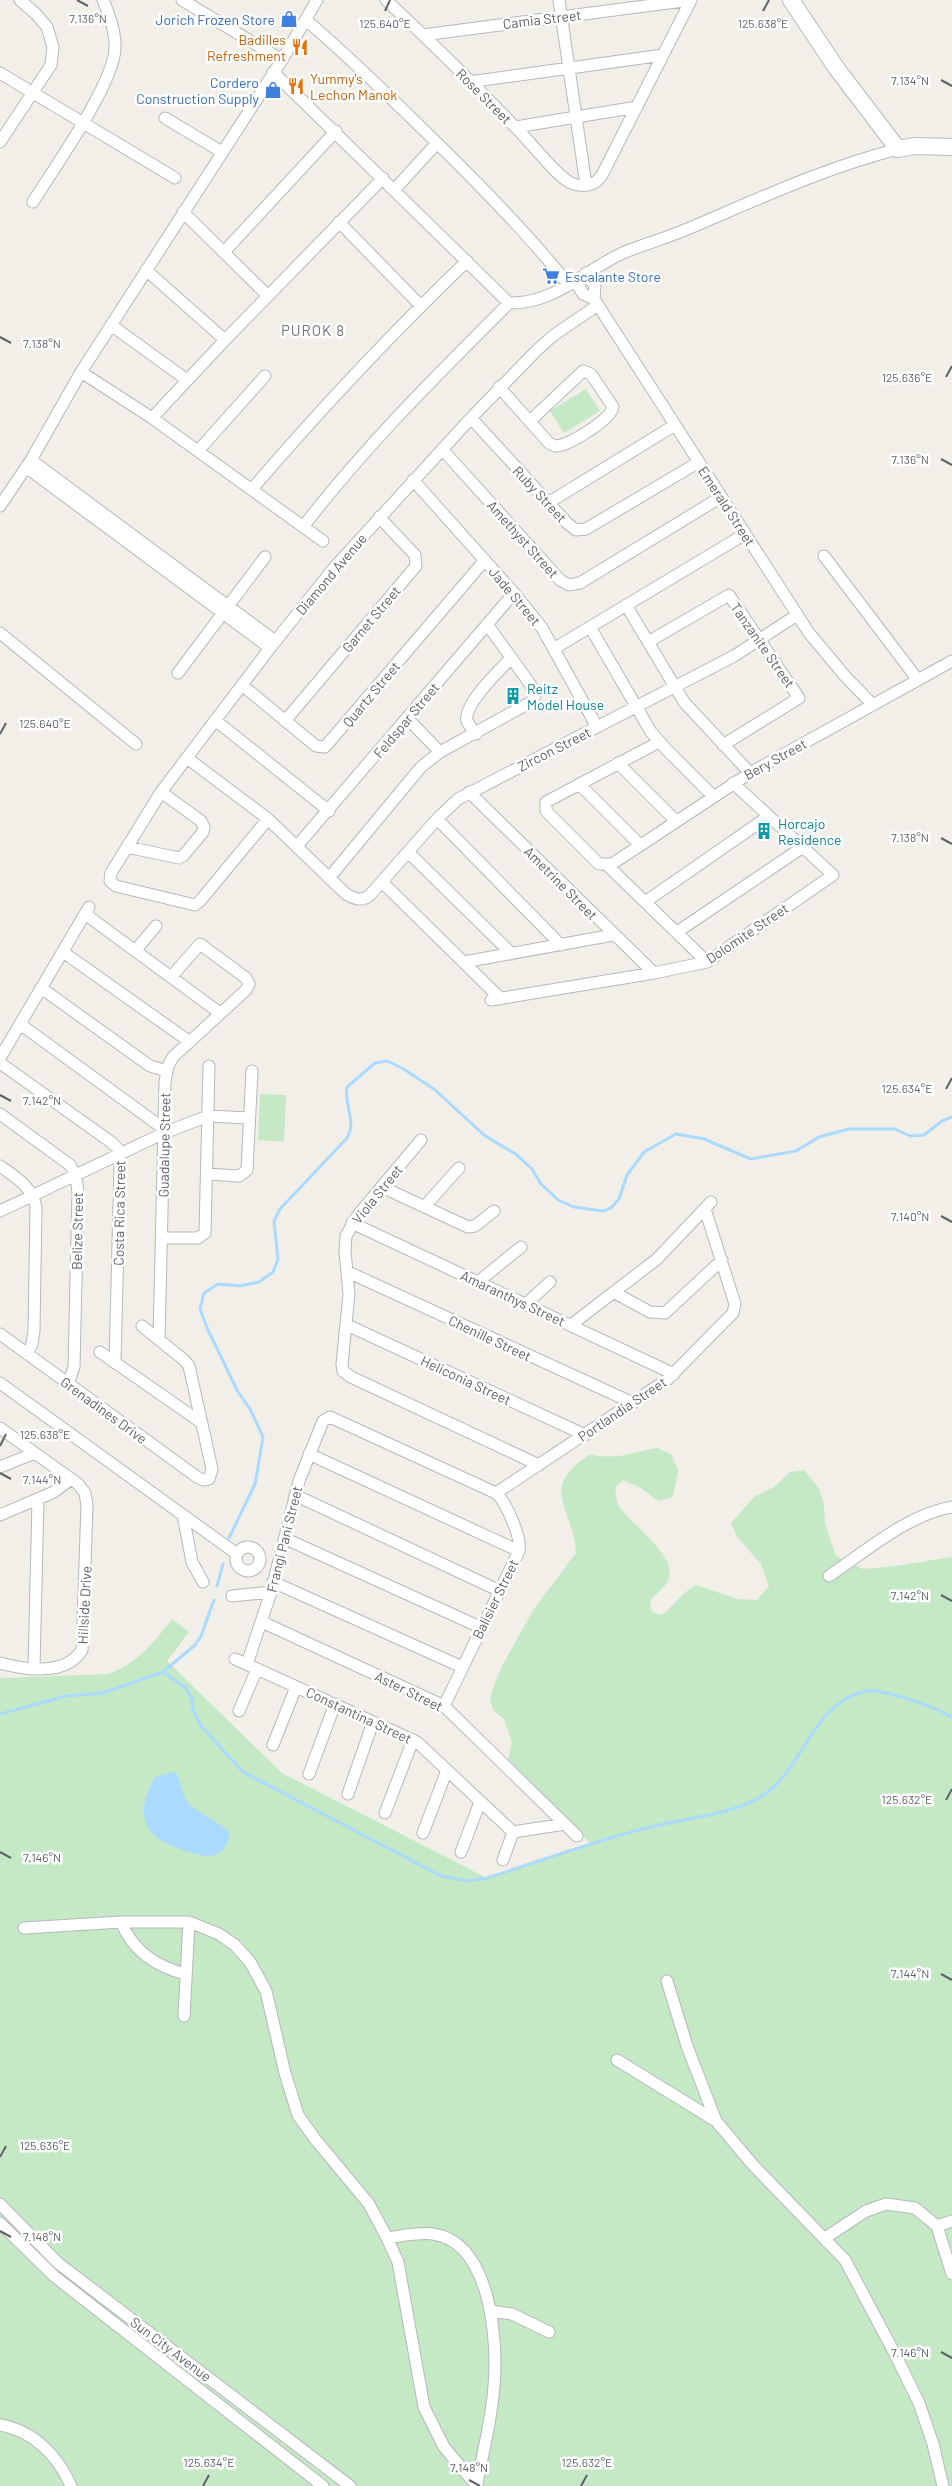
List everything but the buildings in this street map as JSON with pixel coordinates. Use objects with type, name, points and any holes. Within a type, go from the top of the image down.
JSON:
[{"type":"main road","points":[[791,0],[852,89],[898,149],[915,146],[952,147]]},
{"type":"street","points":[[0,142],[51,64],[53,47],[47,27],[20,0]]},
{"type":"street","points":[[33,202],[82,122],[108,74],[115,47],[111,19],[102,0]]},
{"type":"street","points":[[182,0],[282,60]]},
{"type":"street","points":[[0,506],[29,463],[81,372],[282,60],[317,0]]},
{"type":"street","name":"Rose Street","points":[[386,0],[424,35],[567,180],[586,185]]},
{"type":"street","points":[[559,0],[586,185],[594,184],[600,178],[691,0]]},
{"type":"street","name":"Camia Street","points":[[424,35],[691,0]]},
{"type":"street","name":"Emerald Street","points":[[306,20],[368,74],[517,223],[572,283],[583,294],[596,302]]},
{"type":"street","points":[[469,82],[663,55]]},
{"type":"street","points":[[273,72],[336,131],[509,303]]},
{"type":"street","points":[[0,73],[175,178]]},
{"type":"street","points":[[516,127],[637,107]]},
{"type":"street","points":[[165,118],[222,152]]},
{"type":"street","points":[[224,252],[336,131]]},
{"type":"street","points":[[395,189],[438,143]]},
{"type":"street","points":[[303,527],[351,466],[394,419],[509,303],[532,302],[572,283],[602,263],[626,252],[684,230],[817,174],[898,149]]},
{"type":"street","points":[[152,418],[224,340],[383,178]]},
{"type":"street","points":[[183,212],[268,296]]},
{"type":"street","points":[[339,222],[420,306]]},
{"type":"street","points":[[252,489],[317,413],[420,306],[467,261]]},
{"type":"street","points":[[146,270],[224,340]]},
{"type":"street","name":"Emerald Street","points":[[586,273],[594,286],[596,302],[797,615],[826,654],[873,705]]},
{"type":"street","name":"Diamond Avenue","points":[[268,820],[195,905],[116,886],[110,881],[112,873],[161,792],[272,645],[338,562],[499,387],[554,335],[596,302]]},
{"type":"street","points":[[111,325],[187,380]]},
{"type":"street","points":[[499,387],[530,421],[553,445],[563,446],[609,417],[613,407],[591,374],[583,371],[530,421]]},
{"type":"street","points":[[81,372],[152,418],[323,542]]},
{"type":"street","points":[[198,451],[265,376]]},
{"type":"street","name":"Ruby Street","points":[[471,418],[571,527],[582,530],[698,462]]},
{"type":"street","points":[[548,503],[675,425]]},
{"type":"street","name":"Amethyst Street","points":[[442,449],[560,580],[569,584],[580,583],[721,497]]},
{"type":"street","points":[[29,463],[272,645]]},
{"type":"street","points":[[0,493],[17,480]]},
{"type":"street","name":"Jade Street","points":[[413,480],[514,593],[555,648],[597,726]]},
{"type":"street","name":"Garnet Street","points":[[285,720],[416,566],[415,555],[379,517]]},
{"type":"street","points":[[555,648],[745,534]]},
{"type":"street","points":[[824,556],[918,680]]},
{"type":"street","points":[[178,673],[265,557]]},
{"type":"street","name":"Quartz Street","points":[[242,685],[316,746],[322,748],[328,746],[485,560]]},
{"type":"street","name":"Feldspar Street","points":[[297,846],[329,811],[514,593]]},
{"type":"street","name":"Tanzanite Street","points":[[648,642],[729,595],[799,698],[723,745]]},
{"type":"street","points":[[626,605],[674,686],[694,714],[750,773]]},
{"type":"street","name":"Zircon Street","points":[[329,878],[346,894],[357,900],[362,900],[382,882],[437,819],[469,792],[760,641],[797,615]]},
{"type":"street","points":[[188,758],[268,820],[329,878],[413,776],[440,752],[476,734],[533,701],[534,692],[487,624]]},
{"type":"street","points":[[590,627],[659,742],[713,796]]},
{"type":"street","points":[[0,633],[136,744]]},
{"type":"street","points":[[476,734],[467,720],[468,709],[480,692],[511,658]]},
{"type":"street","name":"Bery Street","points":[[606,866],[733,783],[952,661]]},
{"type":"street","points":[[407,718],[440,752]]},
{"type":"street","points":[[216,720],[329,811]]},
{"type":"street","points":[[659,742],[548,800],[545,805],[546,811],[595,862],[606,866],[707,962]]},
{"type":"street","points":[[618,763],[676,821]]},
{"type":"street","name":"Dolomite Street","points":[[464,962],[496,999],[654,973],[707,962],[833,875],[733,783]]},
{"type":"street","points":[[579,784],[640,845]]},
{"type":"street","points":[[127,847],[179,858],[203,832],[204,827],[201,822],[161,792]]},
{"type":"street","name":"Ametrine Street","points":[[469,792],[613,935],[654,973]]},
{"type":"street","points":[[645,902],[769,816]]},
{"type":"street","points":[[437,819],[561,945]]},
{"type":"street","points":[[676,932],[803,847]]},
{"type":"street","points":[[408,852],[512,954]]},
{"type":"street","points":[[382,882],[464,962],[613,935]]},
{"type":"street","points":[[0,1058],[87,911],[135,951],[220,1013]]},
{"type":"street","points":[[135,951],[156,926]]},
{"type":"street","name":"Guadalupe Street","points":[[159,1340],[167,1071],[173,1056],[246,990],[249,984],[246,978],[200,944],[171,977]]},
{"type":"street","points":[[63,952],[190,1042]]},
{"type":"street","points":[[41,988],[150,1066],[167,1071]]},
{"type":"street","points":[[20,1024],[164,1131]]},
{"type":"street","name":"Costa Rica Street","points":[[0,1063],[111,1142],[120,1154],[115,1363]]},
{"type":"street","points":[[162,1238],[198,1238],[203,1236],[206,1229],[209,1066]]},
{"type":"street","points":[[208,1174],[239,1176],[245,1174],[248,1167],[252,1071]]},
{"type":"street","name":"Belize Street","points":[[0,1114],[66,1161],[76,1175],[78,1194],[74,1367],[68,1384]]},
{"type":"street","points":[[0,1211],[164,1131],[208,1116],[249,1118]]},
{"type":"street","name":"Viola Street","points":[[421,1140],[352,1223],[344,1244],[349,1294],[342,1364],[344,1371],[351,1377],[539,1465]]},
{"type":"street","points":[[0,1166],[24,1184],[32,1196],[36,1215],[34,1331],[32,1344],[27,1354]]},
{"type":"street","points":[[424,1208],[458,1168]]},
{"type":"street","points":[[382,1187],[424,1208],[471,1227],[494,1211]]},
{"type":"street","points":[[571,1326],[657,1259],[708,1205],[722,1260],[665,1314],[650,1312],[615,1292]]},
{"type":"street","name":"Amaranthys Street","points":[[352,1223],[674,1374]]},
{"type":"street","points":[[478,1282],[521,1247]]},
{"type":"street","name":"Portlandia Street","points":[[496,1493],[633,1404],[674,1374],[734,1310],[735,1304],[722,1260]]},
{"type":"street","name":"Chenille Street","points":[[348,1272],[633,1404]]},
{"type":"street","points":[[526,1304],[550,1282]]},
{"type":"street","name":"Heliconia Street","points":[[347,1325],[586,1434]]},
{"type":"street","points":[[142,1326],[187,1363],[202,1423]]},
{"type":"street","name":"Grenadines Drive","points":[[0,1334],[202,1480],[209,1479],[212,1469],[202,1423]]},
{"type":"street","points":[[100,1352],[202,1423]]},
{"type":"street","points":[[0,1383],[237,1554],[243,1548],[251,1548],[258,1552],[258,1564],[277,1570]]},
{"type":"street","name":"Frangi Pani Street","points":[[239,1711],[286,1539],[294,1496],[321,1424],[327,1418],[338,1420],[496,1493]]},
{"type":"street","name":"Hillside Drive","points":[[0,1428],[71,1478],[82,1488],[87,1499],[84,1644],[74,1659],[58,1666],[34,1669],[0,1663]]},
{"type":"street","points":[[0,1467],[35,1453]]},
{"type":"street","points":[[309,1454],[519,1551]]},
{"type":"street","points":[[0,1515],[61,1488],[71,1478]]},
{"type":"street","name":"Balisier Street","points":[[444,1706],[519,1551],[520,1542],[515,1528],[501,1498],[496,1493]]},
{"type":"street","points":[[294,1496],[500,1591]]},
{"type":"street","points":[[34,1669],[38,1499]]},
{"type":"street","points":[[829,1576],[919,1518],[940,1509],[952,1507]]},
{"type":"street","points":[[183,1515],[192,1562],[203,1582]]},
{"type":"street","points":[[286,1539],[482,1628]]},
{"type":"street","points":[[232,1596],[272,1587],[462,1668]]},
{"type":"street","name":"Aster Street","points":[[262,1622],[444,1706],[577,1836]]},
{"type":"street","name":"Constantina Street","points":[[235,1659],[413,1740],[513,1832]]},
{"type":"street","points":[[273,1745],[296,1687]]},
{"type":"street","points":[[309,1774],[335,1704]]},
{"type":"street","points":[[348,1794],[373,1722]]},
{"type":"street","points":[[385,1813],[413,1740]]},
{"type":"street","points":[[423,1833],[447,1770]]},
{"type":"street","points":[[461,1852],[480,1802]]},
{"type":"street","points":[[503,1860],[513,1832],[565,1824]]},
{"type":"street","points":[[121,1922],[126,1934],[148,1958],[174,1971],[186,1974]]},
{"type":"street","points":[[24,1928],[121,1922],[189,1922],[219,1934],[235,1945],[250,1962],[261,1978],[271,2008],[285,2073],[298,2115],[315,2139],[369,2204],[387,2238],[402,2279],[424,2407],[444,2447],[477,2485]]},
{"type":"street","points":[[184,2016],[189,1922]]},
{"type":"street","points":[[668,1981],[687,2046],[716,2122]]},
{"type":"street","points":[[617,2060],[716,2122],[752,2165],[845,2260],[919,2403],[933,2444],[943,2486]]},
{"type":"street","name":"Sun City Avenue","points":[[0,2204],[58,2263],[350,2486]]},
{"type":"street","points":[[825,2238],[866,2211],[886,2204],[915,2208],[937,2226],[952,2274]]},
{"type":"street","points":[[937,2226],[952,2221]]},
{"type":"street","name":"Sun City Avenue","points":[[0,2223],[54,2276],[323,2486]]},
{"type":"street","points":[[387,2238],[434,2234],[457,2245],[467,2255],[480,2276],[491,2311],[494,2385],[477,2485]]},
{"type":"street","points":[[491,2311],[512,2314],[549,2332]]},
{"type":"street","points":[[155,2355],[164,2343]]},
{"type":"street","points":[[0,2426],[22,2433],[42,2444],[64,2470],[71,2486]]},
{"type":"green space","points":[[586,389],[600,411],[564,433],[550,411]]},
{"type":"green space","points":[[260,1094],[286,1095],[284,1142],[258,1140]]},
{"type":"green space","points":[[657,1448],[671,1454],[678,1470],[673,1497],[658,1501],[641,1488],[623,1480],[615,1487],[619,1506],[660,1550],[670,1569],[667,1582],[650,1602],[652,1612],[662,1615],[696,1585],[737,1599],[757,1600],[769,1586],[761,1564],[737,1537],[731,1523],[755,1496],[774,1487],[790,1472],[804,1470],[818,1487],[824,1504],[825,1524],[836,1556],[863,1569],[952,1557],[952,2486],[0,2486],[0,1678],[108,1674],[136,1658],[151,1644],[172,1619],[189,1632],[167,1661],[282,1773],[487,1878],[591,1844],[508,1761],[512,1742],[504,1719],[493,1710],[490,1700],[502,1666],[534,1609],[576,1553],[574,1537],[562,1499],[565,1477],[574,1466],[591,1454],[608,1457]]},
{"type":"water","points":[[173,1772],[177,1774],[185,1798],[191,1806],[228,1830],[227,1843],[222,1851],[217,1854],[204,1856],[177,1848],[155,1836],[149,1828],[145,1820],[144,1811],[149,1789],[155,1777]]},
{"type":"waterway","points":[[229,1538],[255,1484],[263,1437],[250,1409],[238,1392],[208,1330],[200,1309],[204,1293],[218,1284],[240,1286],[259,1282],[273,1272],[278,1259],[274,1221],[280,1209],[347,1138],[351,1126],[347,1087],[375,1063],[387,1061],[402,1068],[434,1089],[484,1135],[517,1155],[532,1169],[541,1184],[558,1200],[574,1207],[603,1211],[611,1208],[619,1199],[627,1175],[644,1152],[676,1134],[704,1139],[751,1159],[796,1151],[819,1137],[849,1129],[895,1129],[910,1136],[924,1135],[942,1121],[952,1117]]},
{"type":"waterway","points":[[217,1586],[223,1564]]},
{"type":"waterway","points":[[0,1714],[66,1696],[103,1693],[163,1672],[195,1645],[201,1636],[214,1600]]},
{"type":"waterway","points":[[163,1672],[185,1687],[192,1699],[193,1710],[201,1726],[243,1772],[441,1876],[468,1881],[487,1878],[626,1833],[723,1812],[752,1801],[765,1794],[779,1782],[821,1721],[833,1708],[848,1697],[866,1691],[884,1693],[936,1709],[952,1718]]},
{"type":"place","name":"Jorich Frozen Store","points":[[289,19]]},
{"type":"place","name":"Badilles Refreshment","points":[[300,47]]},
{"type":"place","name":"Yummy's Lechon Manok","points":[[296,86]]},
{"type":"place","name":"Cordero Construction Supply","points":[[273,90]]},
{"type":"place","name":"Escalante Store","points":[[551,276]]},
{"type":"place","name":"Reitz Model House","points":[[513,696]]},
{"type":"place","name":"Horcajo Residence","points":[[764,831]]},
{"type":"district","name":"PUROK 8","points":[[313,330]]}]
